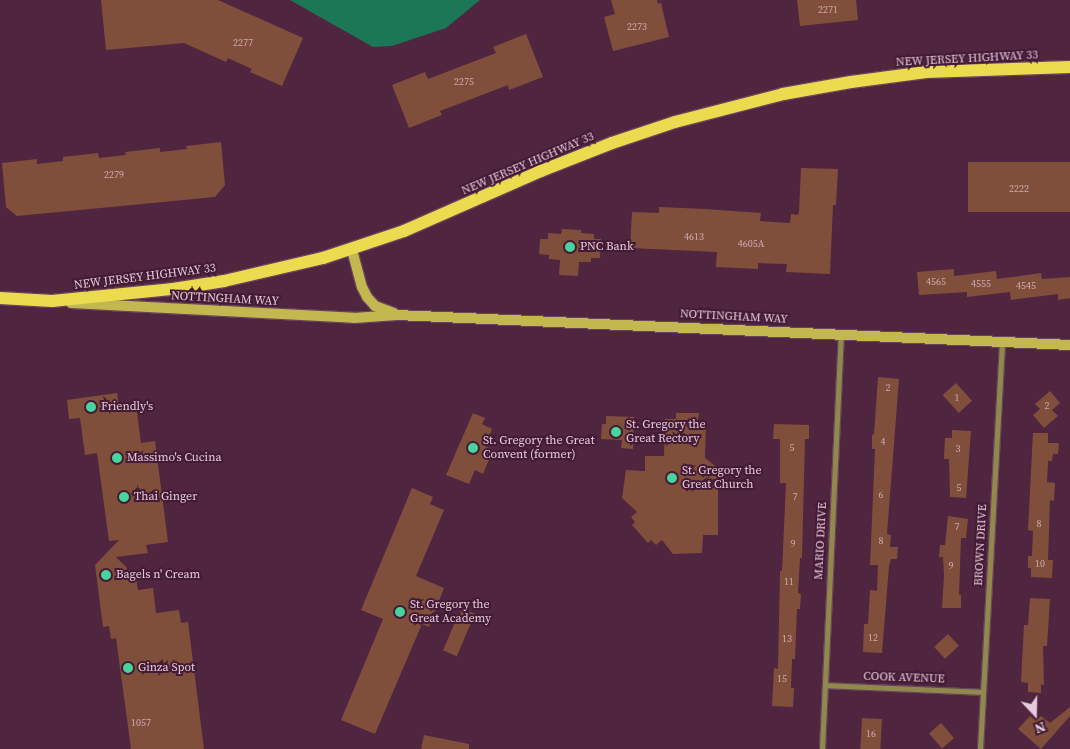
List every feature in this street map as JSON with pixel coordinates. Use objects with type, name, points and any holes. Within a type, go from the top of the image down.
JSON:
[{"type":"main road","name":"NEW JERSEY HIGHWAY 33","points":[[0,298],[52,301],[173,289],[274,271],[352,250],[404,231],[541,171],[612,143],[676,122],[738,105],[840,84],[921,73],[1070,67]]},
{"type":"street","name":"NOTTINGHAM WAY","points":[[352,250],[367,297],[375,306],[397,315]]},
{"type":"street","name":"NOTTINGHAM WAY","points":[[52,301],[344,317],[397,315],[1070,345]]},
{"type":"street","name":"MARIO DRIVE","points":[[822,749],[841,334]]},
{"type":"street","name":"BROWN DRIVE","points":[[980,749],[1002,342]]},
{"type":"street","name":"COOK AVENUE","points":[[825,685],[983,692]]},
{"type":"green space","points":[[290,0],[480,0],[446,28],[392,46],[373,47]]},
{"type":"building","points":[[101,0],[218,0],[303,38],[282,86],[250,72],[252,69],[228,58],[226,62],[184,43],[106,50]]},
{"type":"building","points":[[611,0],[657,0],[658,4],[661,3],[669,37],[613,51],[604,17],[615,14]]},
{"type":"building","points":[[797,0],[856,0],[858,20],[800,26]]},
{"type":"building","points":[[526,34],[543,77],[509,90],[508,85],[440,111],[442,115],[409,128],[392,85],[425,72],[428,79],[496,53],[493,47]]},
{"type":"building","points":[[221,142],[225,185],[215,197],[17,216],[6,207],[2,163],[37,159],[37,164],[63,161],[63,157],[98,153],[99,158],[126,155],[125,152],[160,148],[160,152],[187,149],[186,146]]},
{"type":"building","points":[[968,162],[1070,162],[1070,212],[968,212]]},
{"type":"building","points":[[801,168],[838,169],[836,205],[833,205],[830,274],[786,272],[787,264],[758,263],[758,269],[716,267],[717,252],[630,248],[632,212],[659,213],[659,207],[761,213],[760,221],[790,223],[791,214],[798,215],[799,212]]},
{"type":"building","name":"PNC Bank","points":[[562,229],[581,230],[581,233],[594,234],[594,239],[601,239],[600,258],[591,258],[591,262],[579,262],[578,276],[559,275],[560,260],[549,259],[549,255],[539,254],[540,239],[548,239],[548,233],[561,234]]},
{"type":"building","points":[[954,269],[954,276],[996,271],[997,279],[1041,273],[1042,279],[1070,277],[1070,298],[1058,300],[1058,294],[1011,300],[1010,292],[967,297],[967,292],[919,295],[917,272]]},
{"type":"building","points":[[878,377],[899,379],[887,534],[891,535],[890,547],[898,547],[897,559],[891,559],[889,566],[882,653],[863,652],[864,624],[868,624],[870,590],[877,591],[878,565],[870,565],[875,449],[872,449],[872,435],[874,434]]},
{"type":"building","points":[[956,383],[972,401],[959,413],[943,395]]},
{"type":"building","points":[[1050,391],[1060,403],[1052,410],[1058,416],[1044,428],[1033,415],[1040,409],[1035,404]]},
{"type":"building","points":[[117,393],[119,407],[136,405],[141,443],[155,441],[168,542],[146,545],[148,553],[116,557],[136,577],[138,590],[153,588],[156,613],[179,610],[181,623],[188,622],[204,749],[131,749],[116,638],[111,639],[109,626],[103,627],[95,565],[119,540],[109,541],[97,453],[85,455],[80,418],[69,419],[67,400]]},
{"type":"building","name":"St. Gregory the Great Convent (former)","points":[[473,413],[485,418],[482,424],[492,429],[485,446],[493,450],[483,474],[475,470],[469,484],[446,475]]},
{"type":"building","name":"St. Gregory the Great Church","points":[[676,413],[699,413],[698,421],[706,421],[705,458],[718,468],[718,535],[703,535],[702,553],[673,554],[662,540],[656,545],[651,540],[648,543],[632,525],[635,522],[631,517],[637,512],[622,498],[626,470],[645,471],[645,456],[664,456],[665,419],[676,419]]},
{"type":"building","name":"St. Gregory the Great Rectory","points":[[606,416],[634,417],[633,449],[621,448],[622,440],[601,439],[602,424],[606,424]]},
{"type":"building","points":[[774,424],[809,425],[809,439],[805,439],[802,558],[800,558],[798,593],[801,594],[800,609],[797,609],[795,659],[792,659],[791,688],[794,688],[793,707],[772,706],[774,668],[778,669],[780,571],[782,571],[786,483],[780,483],[780,439],[773,439]]},
{"type":"building","points":[[952,430],[971,431],[966,498],[950,497],[949,459],[944,459],[945,438],[952,438]]},
{"type":"building","points":[[1033,433],[1048,433],[1048,443],[1059,443],[1058,454],[1053,454],[1052,461],[1048,461],[1047,482],[1055,483],[1054,501],[1050,500],[1048,560],[1053,560],[1052,578],[1031,577],[1031,568],[1028,568],[1028,556],[1032,556],[1033,531],[1028,530]]},
{"type":"building","name":"St. Gregory the Great Academy","points":[[412,488],[433,497],[430,504],[444,510],[416,576],[444,588],[429,627],[422,624],[375,734],[341,720],[383,619],[361,610]]},
{"type":"building","points":[[948,516],[968,519],[966,538],[961,538],[959,595],[961,595],[961,608],[942,608],[943,557],[939,557],[940,545],[945,545]]},
{"type":"building","points":[[1030,598],[1050,599],[1047,646],[1043,646],[1044,685],[1041,684],[1041,693],[1028,692],[1028,683],[1021,682],[1024,625],[1028,625]]},
{"type":"building","points":[[461,608],[475,614],[457,656],[443,650]]},
{"type":"building","points":[[948,634],[959,646],[945,659],[934,647]]},
{"type":"building","points":[[1070,707],[1070,716],[1041,749],[1018,729],[1030,716],[1036,721],[1041,716],[1050,723]]},
{"type":"building","points":[[862,718],[882,719],[880,749],[860,749]]},
{"type":"building","points":[[941,723],[954,738],[942,749],[929,733]]},
{"type":"building","points":[[424,735],[469,744],[469,749],[421,749]]},
{"type":"place","name":"PNC Bank","points":[[570,247]]},
{"type":"place","name":"Friendly's","points":[[91,407]]},
{"type":"place","name":"St. Gregory the Great Rectory","points":[[616,432]]},
{"type":"place","name":"St. Gregory the Great Convent (former)","points":[[473,448]]},
{"type":"place","name":"Massimo's Cucina","points":[[117,458]]},
{"type":"place","name":"St. Gregory the Great Church","points":[[672,478]]},
{"type":"place","name":"Thai Ginger","points":[[124,497]]},
{"type":"place","name":"Bagels n' Cream","points":[[106,575]]},
{"type":"place","name":"St. Gregory the Great Academy","points":[[400,612]]},
{"type":"place","name":"Ginza Spot","points":[[128,668]]}]
